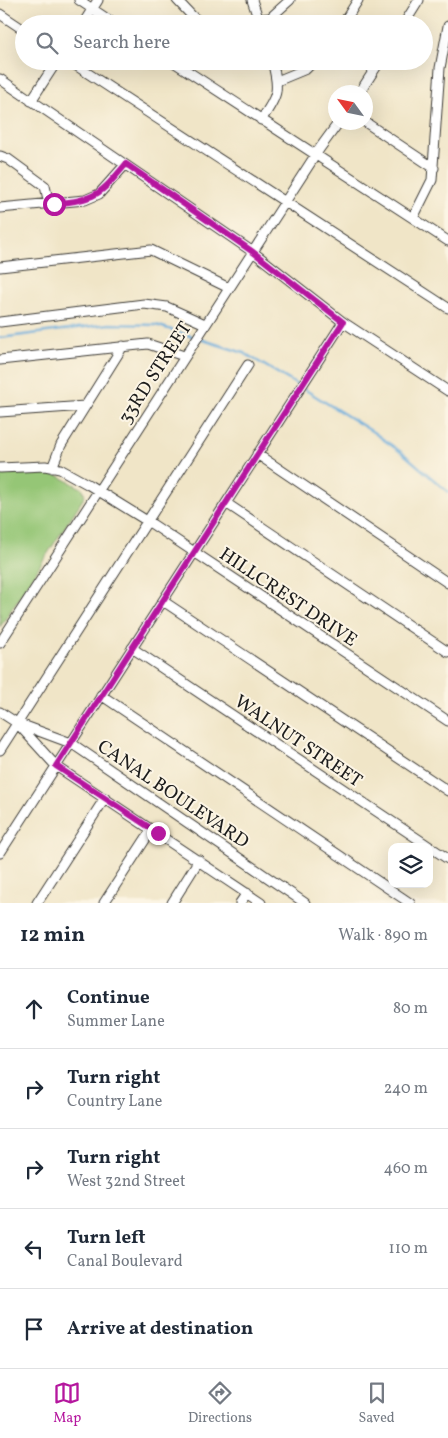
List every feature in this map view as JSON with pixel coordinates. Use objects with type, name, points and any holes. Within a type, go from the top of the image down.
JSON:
[{"type":"street","points":[[79,0],[101,15]]},
{"type":"street","points":[[88,15],[98,0]]},
{"type":"street","points":[[178,0],[191,15]]},
{"type":"street","points":[[252,0],[257,15]]},
{"type":"street","points":[[273,15],[290,0]]},
{"type":"street","points":[[349,15],[358,0]]},
{"type":"street","points":[[410,15],[419,0]]},
{"type":"street","points":[[0,14],[15,24]]},
{"type":"street","points":[[413,218],[432,180],[440,68],[448,26]]},
{"type":"street","points":[[31,101],[51,70]]},
{"type":"street","points":[[84,70],[448,308]]},
{"type":"street","points":[[186,70],[448,241]]},
{"type":"street","points":[[261,120],[276,96],[277,81],[274,70]]},
{"type":"street","points":[[277,81],[306,70]]},
{"type":"street","points":[[365,85],[374,70]]},
{"type":"street","points":[[0,79],[253,252],[343,322],[448,391]]},
{"type":"street","points":[[373,127],[434,168]]},
{"type":"street","name":"33RD STREET","points":[[0,643],[191,345],[333,130]]},
{"type":"street","points":[[0,156],[8,159],[44,186],[49,204]]},
{"type":"street","points":[[0,208],[85,200],[99,194],[126,164]]},
{"type":"street","points":[[0,267],[151,250],[229,288]]},
{"type":"street","points":[[0,322],[144,304],[167,307],[203,327]]},
{"type":"street","points":[[0,852],[343,322]]},
{"type":"street","points":[[0,360],[148,344],[184,356]]},
{"type":"street","points":[[52,468],[57,453],[123,346]]},
{"type":"street","points":[[0,750],[248,365]]},
{"type":"street","points":[[0,412],[85,406]]},
{"type":"street","points":[[257,454],[448,583]]},
{"type":"street","name":"HILLCREST DRIVE","points":[[0,468],[28,466],[60,469],[148,521],[448,721]]},
{"type":"street","points":[[226,503],[448,652]]},
{"type":"street","points":[[163,601],[448,791]]},
{"type":"street","name":"WALNUT STREET","points":[[132,648],[448,859]]},
{"type":"street","points":[[102,696],[410,903]]},
{"type":"street","name":"CANAL BOULEVARD","points":[[0,712],[17,724],[56,766],[261,903]]},
{"type":"street","name":"CANAL BOULEVARD","points":[[17,724],[71,743],[305,903]]},
{"type":"street","points":[[37,903],[105,798]]},
{"type":"street","points":[[104,903],[152,829]]},
{"type":"street","points":[[172,903],[199,860]]},
{"type":"street","points":[[240,903],[246,893]]},
{"type":"green space","points":[[51,472],[83,489],[85,496],[0,627],[0,473]]},
{"type":"waterway","points":[[0,338],[109,324],[156,325],[244,353],[299,386]]},
{"type":"waterway","points":[[304,389],[373,432],[405,455],[448,492]]},
{"type":"route","points":[[54,204],[85,200],[99,194],[126,164],[253,252],[343,322],[56,766],[158,833]]}]
